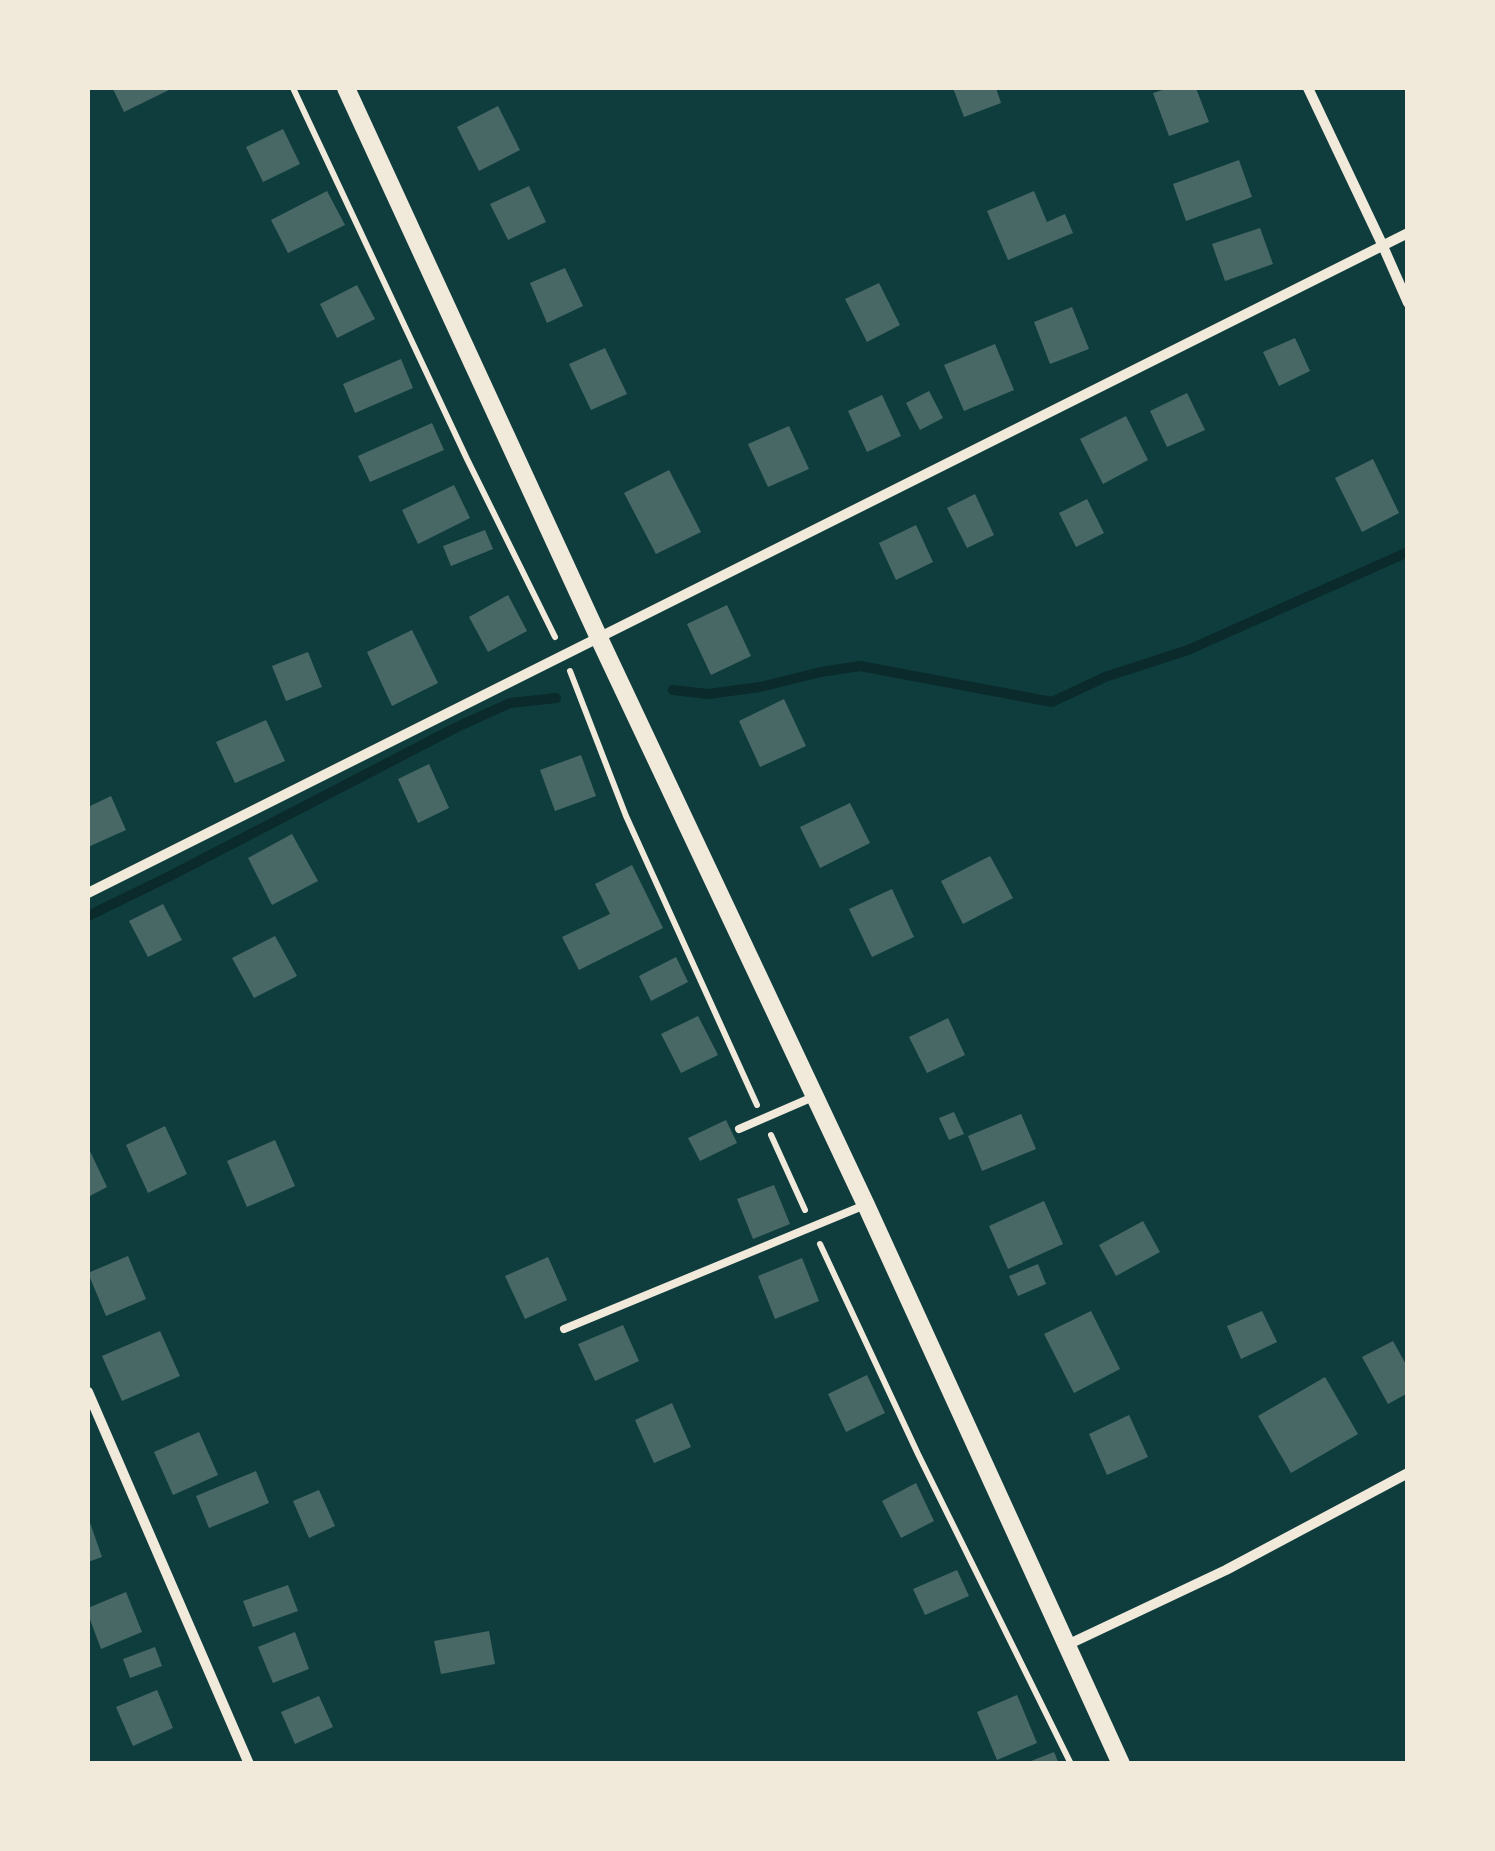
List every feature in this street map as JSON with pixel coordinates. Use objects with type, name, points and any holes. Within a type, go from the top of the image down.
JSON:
[{"type":"street","points":[[346,88],[866,1205],[1121,1764]]},
{"type":"street","points":[[1308,88],[1408,303]]},
{"type":"street","points":[[88,893],[1408,233]]},
{"type":"street","points":[[88,1392],[249,1764]]},
{"type":"street","points":[[1066,1645],[1226,1570],[1408,1472]]},
{"type":"lane","points":[[739,1129],[815,1096]]},
{"type":"lane","points":[[564,1330],[866,1205]]},
{"type":"path","points":[[293,88],[564,656],[626,816],[918,1454],[1072,1764]]},
{"type":"building","points":[[173,88],[124,112],[113,89]]},
{"type":"building","points":[[953,88],[996,88],[1001,103],[964,117]]},
{"type":"building","points":[[1169,88],[1196,88],[1209,122],[1169,136],[1153,93]]},
{"type":"building","points":[[498,106],[520,150],[479,171],[457,127]]},
{"type":"building","points":[[283,129],[300,164],[263,182],[246,147]]},
{"type":"building","points":[[1239,160],[1252,197],[1186,221],[1173,184]]},
{"type":"building","points":[[529,186],[546,222],[508,240],[490,204]]},
{"type":"building","points":[[327,191],[345,225],[288,253],[271,220]]},
{"type":"building","points":[[1034,191],[1047,222],[1065,214],[1073,233],[1008,260],[987,211]]},
{"type":"building","points":[[1260,228],[1273,264],[1225,281],[1212,244]]},
{"type":"building","points":[[565,268],[583,306],[547,323],[530,283]]},
{"type":"building","points":[[879,283],[900,325],[867,342],[845,299]]},
{"type":"building","points":[[357,285],[375,319],[337,338],[320,304]]},
{"type":"building","points":[[1072,307],[1089,349],[1050,364],[1034,322]]},
{"type":"building","points":[[1295,338],[1310,371],[1279,386],[1263,352]]},
{"type":"building","points":[[995,344],[1014,390],[964,411],[944,365]]},
{"type":"building","points":[[605,348],[627,394],[591,410],[569,364]]},
{"type":"building","points":[[401,359],[413,388],[355,413],[343,384]]},
{"type":"building","points":[[929,391],[943,418],[920,430],[906,403]]},
{"type":"building","points":[[1187,393],[1205,430],[1167,447],[1150,411]]},
{"type":"building","points":[[882,395],[901,436],[867,452],[848,411]]},
{"type":"building","points":[[1126,416],[1148,460],[1103,484],[1080,439]]},
{"type":"building","points":[[432,423],[444,450],[370,482],[358,456]]},
{"type":"building","points":[[789,426],[809,469],[768,487],[748,444]]},
{"type":"building","points":[[1373,459],[1399,513],[1362,532],[1335,478]]},
{"type":"building","points":[[669,470],[701,532],[656,554],[624,493]]},
{"type":"building","points":[[454,485],[470,518],[418,544],[402,510]]},
{"type":"building","points":[[975,494],[994,535],[967,548],[947,508]]},
{"type":"building","points":[[1087,499],[1104,533],[1076,547],[1059,513]]},
{"type":"building","points":[[916,525],[933,562],[896,580],[879,543]]},
{"type":"building","points":[[485,530],[493,549],[451,566],[443,546]]},
{"type":"building","points":[[508,595],[527,631],[488,652],[469,617]]},
{"type":"building","points":[[727,605],[751,656],[711,675],[687,624]]},
{"type":"building","points":[[412,630],[438,683],[392,706],[367,652]]},
{"type":"building","points":[[308,652],[322,687],[286,701],[272,666]]},
{"type":"building","points":[[784,699],[806,746],[760,767],[739,721]]},
{"type":"building","points":[[266,720],[285,761],[235,783],[216,742]]},
{"type":"building","points":[[581,755],[596,796],[555,811],[540,770]]},
{"type":"building","points":[[429,764],[449,808],[418,823],[398,779]]},
{"type":"building","points":[[111,796],[126,830],[88,847],[88,807]]},
{"type":"building","points":[[850,803],[870,843],[820,868],[800,827]]},
{"type":"building","points":[[292,834],[318,881],[272,905],[248,858]]},
{"type":"building","points":[[990,856],[1013,898],[963,924],[941,881]]},
{"type":"building","points":[[632,865],[663,928],[579,970],[562,937],[610,914],[595,884]]},
{"type":"building","points":[[892,889],[914,937],[872,957],[849,909]]},
{"type":"building","points":[[163,904],[182,940],[148,957],[129,921]]},
{"type":"building","points":[[275,936],[297,976],[254,998],[232,958]]},
{"type":"building","points":[[676,957],[688,982],[651,1001],[639,976]]},
{"type":"building","points":[[698,1016],[718,1055],[681,1073],[661,1034]]},
{"type":"building","points":[[948,1018],[965,1055],[927,1073],[909,1037]]},
{"type":"building","points":[[954,1112],[964,1134],[949,1140],[939,1118]]},
{"type":"building","points":[[1021,1114],[1036,1149],[982,1171],[968,1136]]},
{"type":"building","points":[[726,1120],[737,1143],[700,1161],[688,1138]]},
{"type":"building","points":[[165,1126],[187,1174],[148,1193],[126,1145]]},
{"type":"building","points":[[275,1140],[295,1186],[247,1207],[227,1161]]},
{"type":"building","points":[[88,1147],[107,1187],[88,1197]]},
{"type":"building","points":[[774,1185],[790,1224],[753,1239],[737,1199]]},
{"type":"building","points":[[1044,1201],[1063,1244],[1008,1269],[989,1226]]},
{"type":"building","points":[[1143,1221],[1160,1252],[1116,1276],[1099,1245]]},
{"type":"building","points":[[128,1256],[146,1299],[106,1316],[88,1273]]},
{"type":"building","points":[[548,1257],[567,1300],[525,1319],[505,1276]]},
{"type":"building","points":[[802,1258],[819,1301],[775,1319],[758,1276]]},
{"type":"building","points":[[1038,1264],[1046,1284],[1018,1296],[1009,1276]]},
{"type":"building","points":[[1091,1311],[1120,1369],[1074,1393],[1044,1334]]},
{"type":"building","points":[[1262,1311],[1277,1342],[1241,1359],[1227,1326]]},
{"type":"building","points":[[623,1325],[639,1361],[595,1381],[578,1344]]},
{"type":"building","points":[[160,1331],[180,1376],[122,1401],[102,1356]]},
{"type":"building","points":[[1393,1341],[1408,1368],[1408,1393],[1388,1404],[1362,1357]]},
{"type":"building","points":[[867,1375],[885,1413],[846,1432],[828,1394]]},
{"type":"building","points":[[1325,1377],[1358,1434],[1291,1473],[1258,1416]]},
{"type":"building","points":[[672,1403],[691,1447],[654,1463],[635,1420]]},
{"type":"building","points":[[1129,1415],[1148,1457],[1107,1475],[1089,1434]]},
{"type":"building","points":[[199,1432],[218,1475],[173,1495],[154,1452]]},
{"type":"building","points":[[256,1471],[269,1503],[209,1528],[196,1496]]},
{"type":"building","points":[[916,1483],[934,1521],[901,1538],[882,1501]]},
{"type":"building","points":[[319,1490],[335,1526],[309,1538],[293,1501]]},
{"type":"building","points":[[88,1517],[102,1557],[88,1562]]},
{"type":"building","points":[[957,1570],[969,1596],[925,1615],[913,1589]]},
{"type":"building","points":[[288,1585],[298,1611],[253,1627],[243,1601]]},
{"type":"building","points":[[126,1592],[142,1632],[101,1649],[88,1608]]},
{"type":"building","points":[[489,1631],[495,1664],[441,1674],[434,1641]]},
{"type":"building","points":[[295,1632],[309,1669],[273,1683],[258,1647]]},
{"type":"building","points":[[155,1647],[162,1666],[130,1678],[123,1659]]},
{"type":"building","points":[[157,1690],[173,1728],[133,1746],[116,1707]]},
{"type":"building","points":[[1017,1695],[1037,1743],[997,1760],[977,1712]]},
{"type":"building","points":[[319,1696],[333,1727],[295,1744],[281,1712]]},
{"type":"building","points":[[1054,1752],[1059,1764],[1026,1764],[1026,1763]]},
{"type":"waterway","points":[[673,690],[708,694],[860,666],[1052,702],[1105,677],[1188,650],[1408,552]]},
{"type":"waterway","points":[[88,916],[457,727],[510,703],[556,698]]}]
